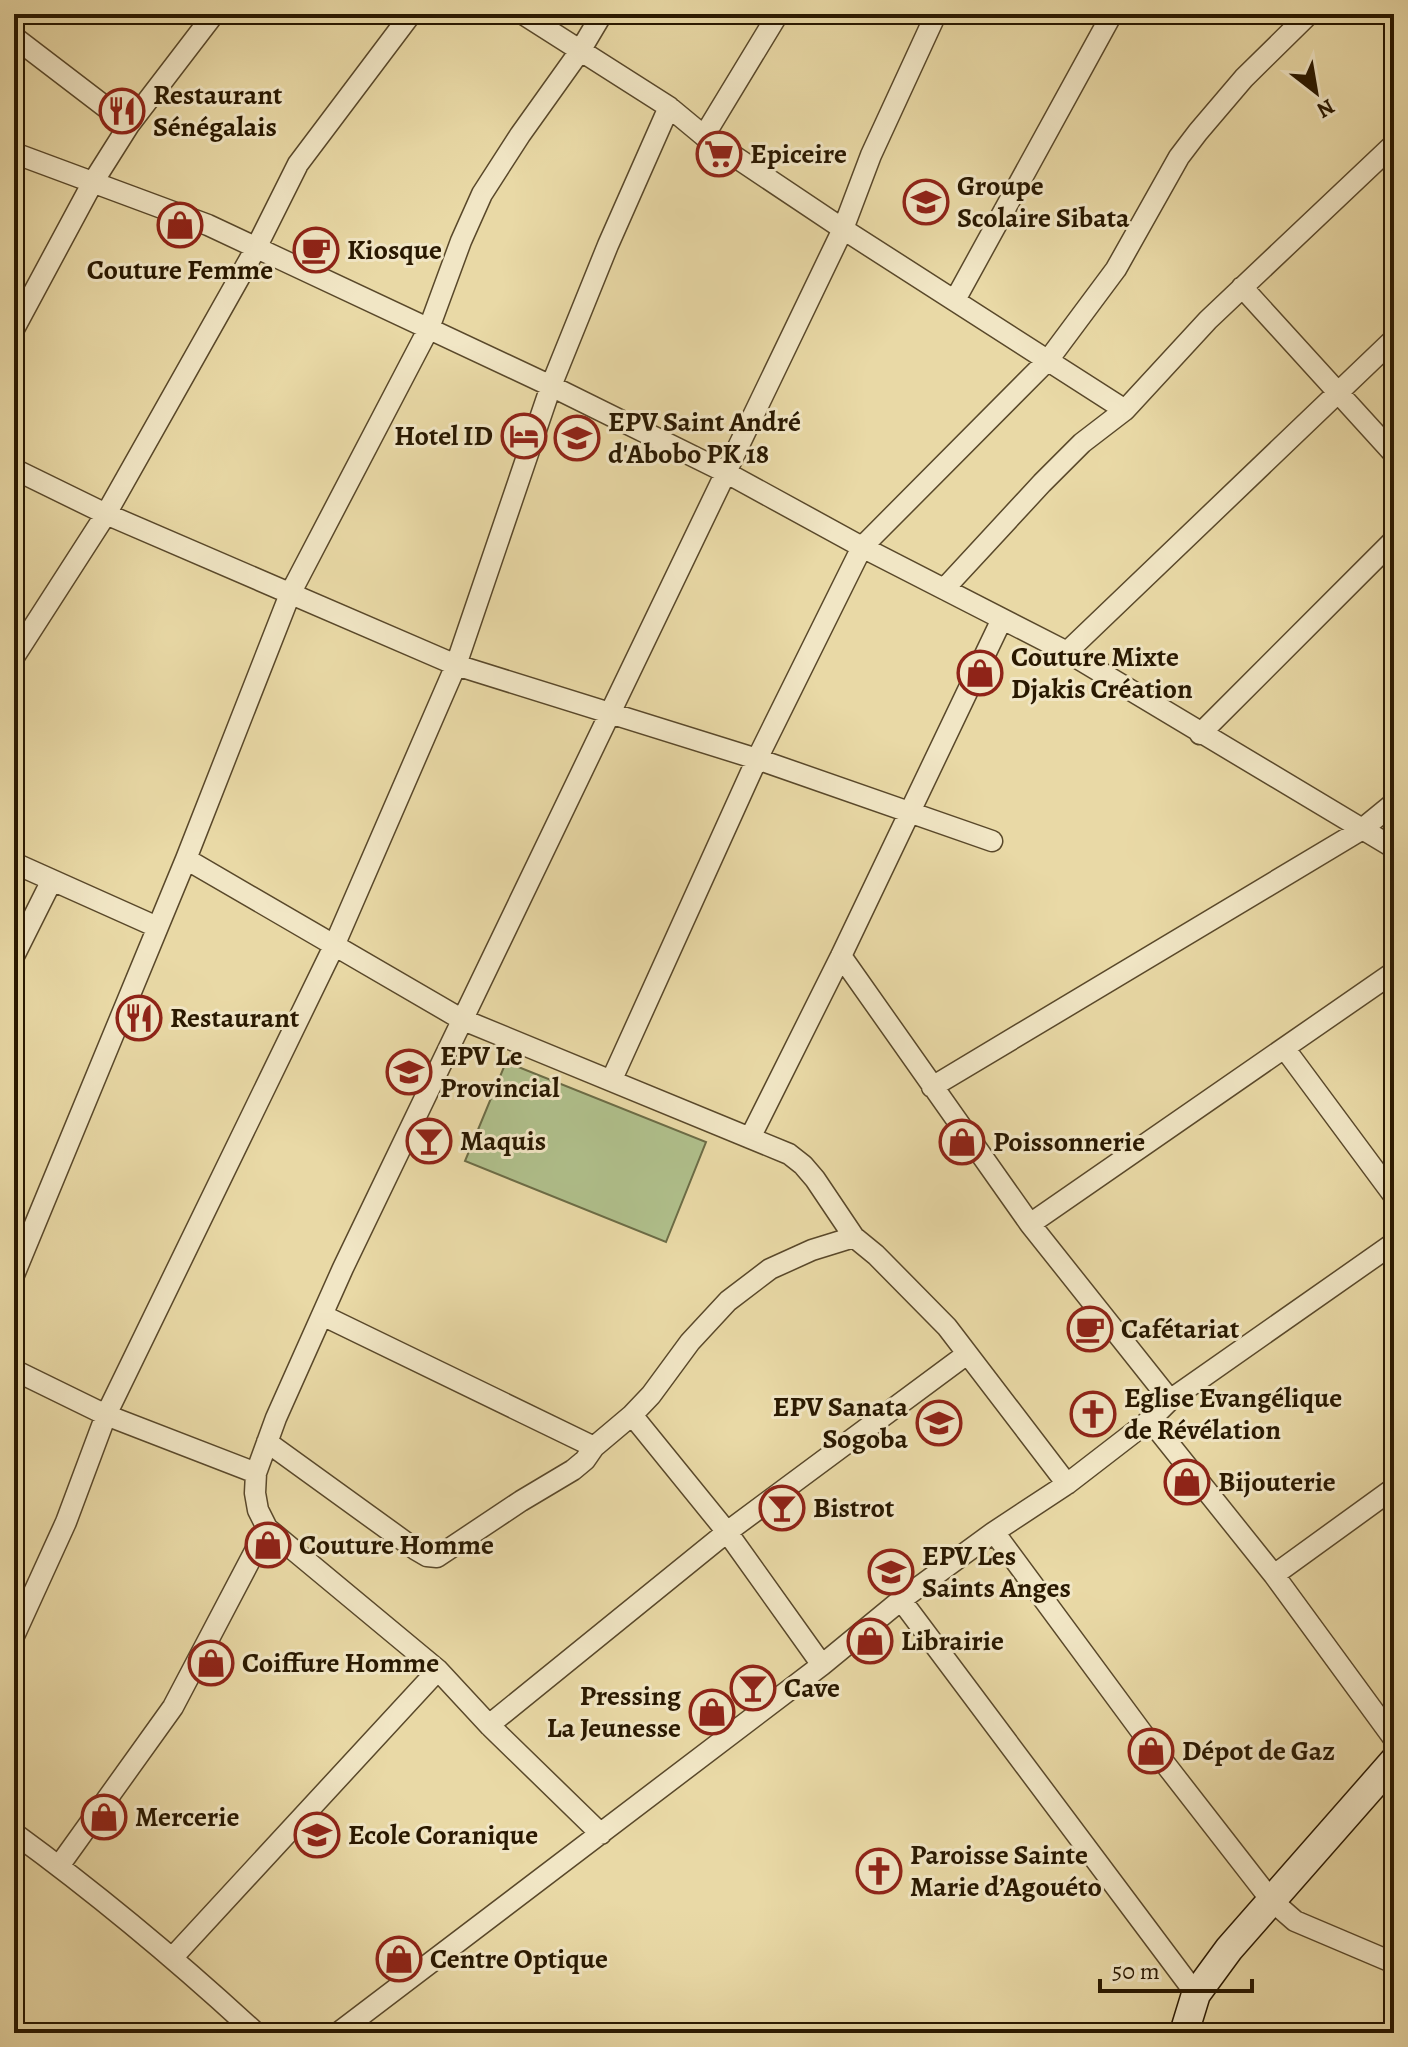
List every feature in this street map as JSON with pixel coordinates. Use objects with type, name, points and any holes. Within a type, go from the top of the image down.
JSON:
[{"type":"street","points":[[14,329],[93,182],[129,125],[214,14]]},
{"type":"street","points":[[14,657],[106,514],[256,248],[286,185],[309,146],[411,14]]},
{"type":"street","points":[[523,14],[669,107],[704,136],[843,229],[1125,410]]},
{"type":"street","points":[[14,1275],[186,859],[290,594],[429,328],[482,194],[602,14]]},
{"type":"street","points":[[704,136],[778,14]]},
{"type":"street","points":[[601,1834],[489,1725],[438,1670],[267,1528],[258,1510],[256,1473],[322,1315],[461,1019],[843,229],[871,155],[936,14]]},
{"type":"street","points":[[955,300],[1112,14]]},
{"type":"street","points":[[612,1079],[757,759],[862,547],[1049,359],[1116,269],[1188,144],[1244,78],[1309,14]]},
{"type":"street","points":[[14,37],[129,125]]},
{"type":"street","points":[[14,1636],[66,1522],[106,1415],[334,946],[456,665],[551,386],[608,245],[669,107]]},
{"type":"street","points":[[944,589],[1082,443],[1125,410],[1161,368],[1242,287],[1394,144]]},
{"type":"street","points":[[14,153],[208,225],[551,386],[725,472],[862,547],[1067,652],[1394,848]]},
{"type":"street","points":[[1242,287],[1394,454]]},
{"type":"street","points":[[1067,652],[1394,339]]},
{"type":"street","points":[[14,469],[106,514],[456,665],[611,711],[992,841]]},
{"type":"street","points":[[1200,734],[1394,540]]},
{"type":"street","points":[[750,1138],[1002,619]]},
{"type":"street","points":[[932,1087],[1361,830],[1394,803]]},
{"type":"street","points":[[186,859],[461,1019],[789,1154],[803,1165],[854,1237],[927,1305],[1067,1484]]},
{"type":"street","points":[[14,863],[157,927]]},
{"type":"street","points":[[14,956],[52,880]]},
{"type":"street","points":[[841,956],[1030,1224],[1170,1400]]},
{"type":"street","points":[[1030,1224],[1394,972]]},
{"type":"street","points":[[1285,1049],[1394,1196]]},
{"type":"street","points":[[267,1442],[415,1549],[427,1556],[437,1557],[573,1470],[651,1395],[690,1342],[728,1301],[770,1269],[812,1250],[854,1237]]},
{"type":"street","points":[[338,2033],[822,1665],[901,1600],[994,1532],[1067,1484],[1150,1420],[1170,1400],[1394,1243]]},
{"type":"street","points":[[322,1315],[594,1447]]},
{"type":"street","points":[[489,1725],[727,1532],[967,1354]]},
{"type":"street","points":[[14,1370],[106,1415],[256,1473]]},
{"type":"street","points":[[632,1415],[727,1532],[822,1665]]},
{"type":"street","points":[[1150,1420],[1274,1575],[1394,1739]]},
{"type":"street","points":[[1274,1575],[1394,1488]]},
{"type":"street","points":[[59,1866],[173,1707],[267,1528]]},
{"type":"street","points":[[994,1532],[1166,1765],[1271,1900],[1295,1921],[1394,1963]]},
{"type":"street","points":[[901,1600],[1196,1994]]},
{"type":"street","points":[[173,1957],[438,1670]]},
{"type":"street","points":[[1184,2033],[1196,1994],[1229,1949],[1394,1761]]},
{"type":"street","points":[[14,1833],[173,1957],[256,2033]]},
{"type":"green space","points":[[506,1062],[706,1142],[666,1242],[465,1161]]},
{"type":"place","name":"Restaurant Sénégalais","points":[[122,111]]},
{"type":"place","name":"Epiceire","points":[[719,154]]},
{"type":"place","name":"Groupe Scolaire Sibata","points":[[926,202]]},
{"type":"place","name":"Couture Femme","points":[[180,225]]},
{"type":"place","name":"Kiosque","points":[[316,250]]},
{"type":"place","name":"Hotel ID","points":[[524,436]]},
{"type":"place","name":"EPV Saint André d'Abobo PK 18","points":[[577,438]]},
{"type":"place","name":"Couture Mixte Djakis Création","points":[[980,673]]},
{"type":"place","name":"Restaurant","points":[[139,1018]]},
{"type":"place","name":"EPV Le Provincial","points":[[409,1072]]},
{"type":"place","name":"Maquis","points":[[429,1141]]},
{"type":"place","name":"Poissonnerie","points":[[962,1142]]},
{"type":"place","name":"Cafétariat","points":[[1090,1329]]},
{"type":"place","name":"Eglise Evangélique de Révélation","points":[[1093,1414]]},
{"type":"place","name":"EPV Sanata Sogoba","points":[[939,1423]]},
{"type":"place","name":"Bijouterie","points":[[1187,1482]]},
{"type":"place","name":"Bistrot","points":[[782,1508]]},
{"type":"place","name":"Couture Homme","points":[[268,1545]]},
{"type":"place","name":"EPV Les Saints Anges","points":[[891,1572]]},
{"type":"place","name":"Librairie","points":[[870,1641]]},
{"type":"place","name":"Coiffure Homme","points":[[211,1663]]},
{"type":"place","name":"Cave","points":[[753,1688]]},
{"type":"place","name":"Pressing La Jeunesse","points":[[712,1712]]},
{"type":"place","name":"Dépot de Gaz","points":[[1151,1751]]},
{"type":"place","name":"Mercerie","points":[[104,1817]]},
{"type":"place","name":"Ecole Coranique","points":[[317,1835]]},
{"type":"place","name":"Paroisse Sainte Marie d’Agouéto","points":[[879,1871]]},
{"type":"place","name":"Centre Optique","points":[[399,1959]]}]
